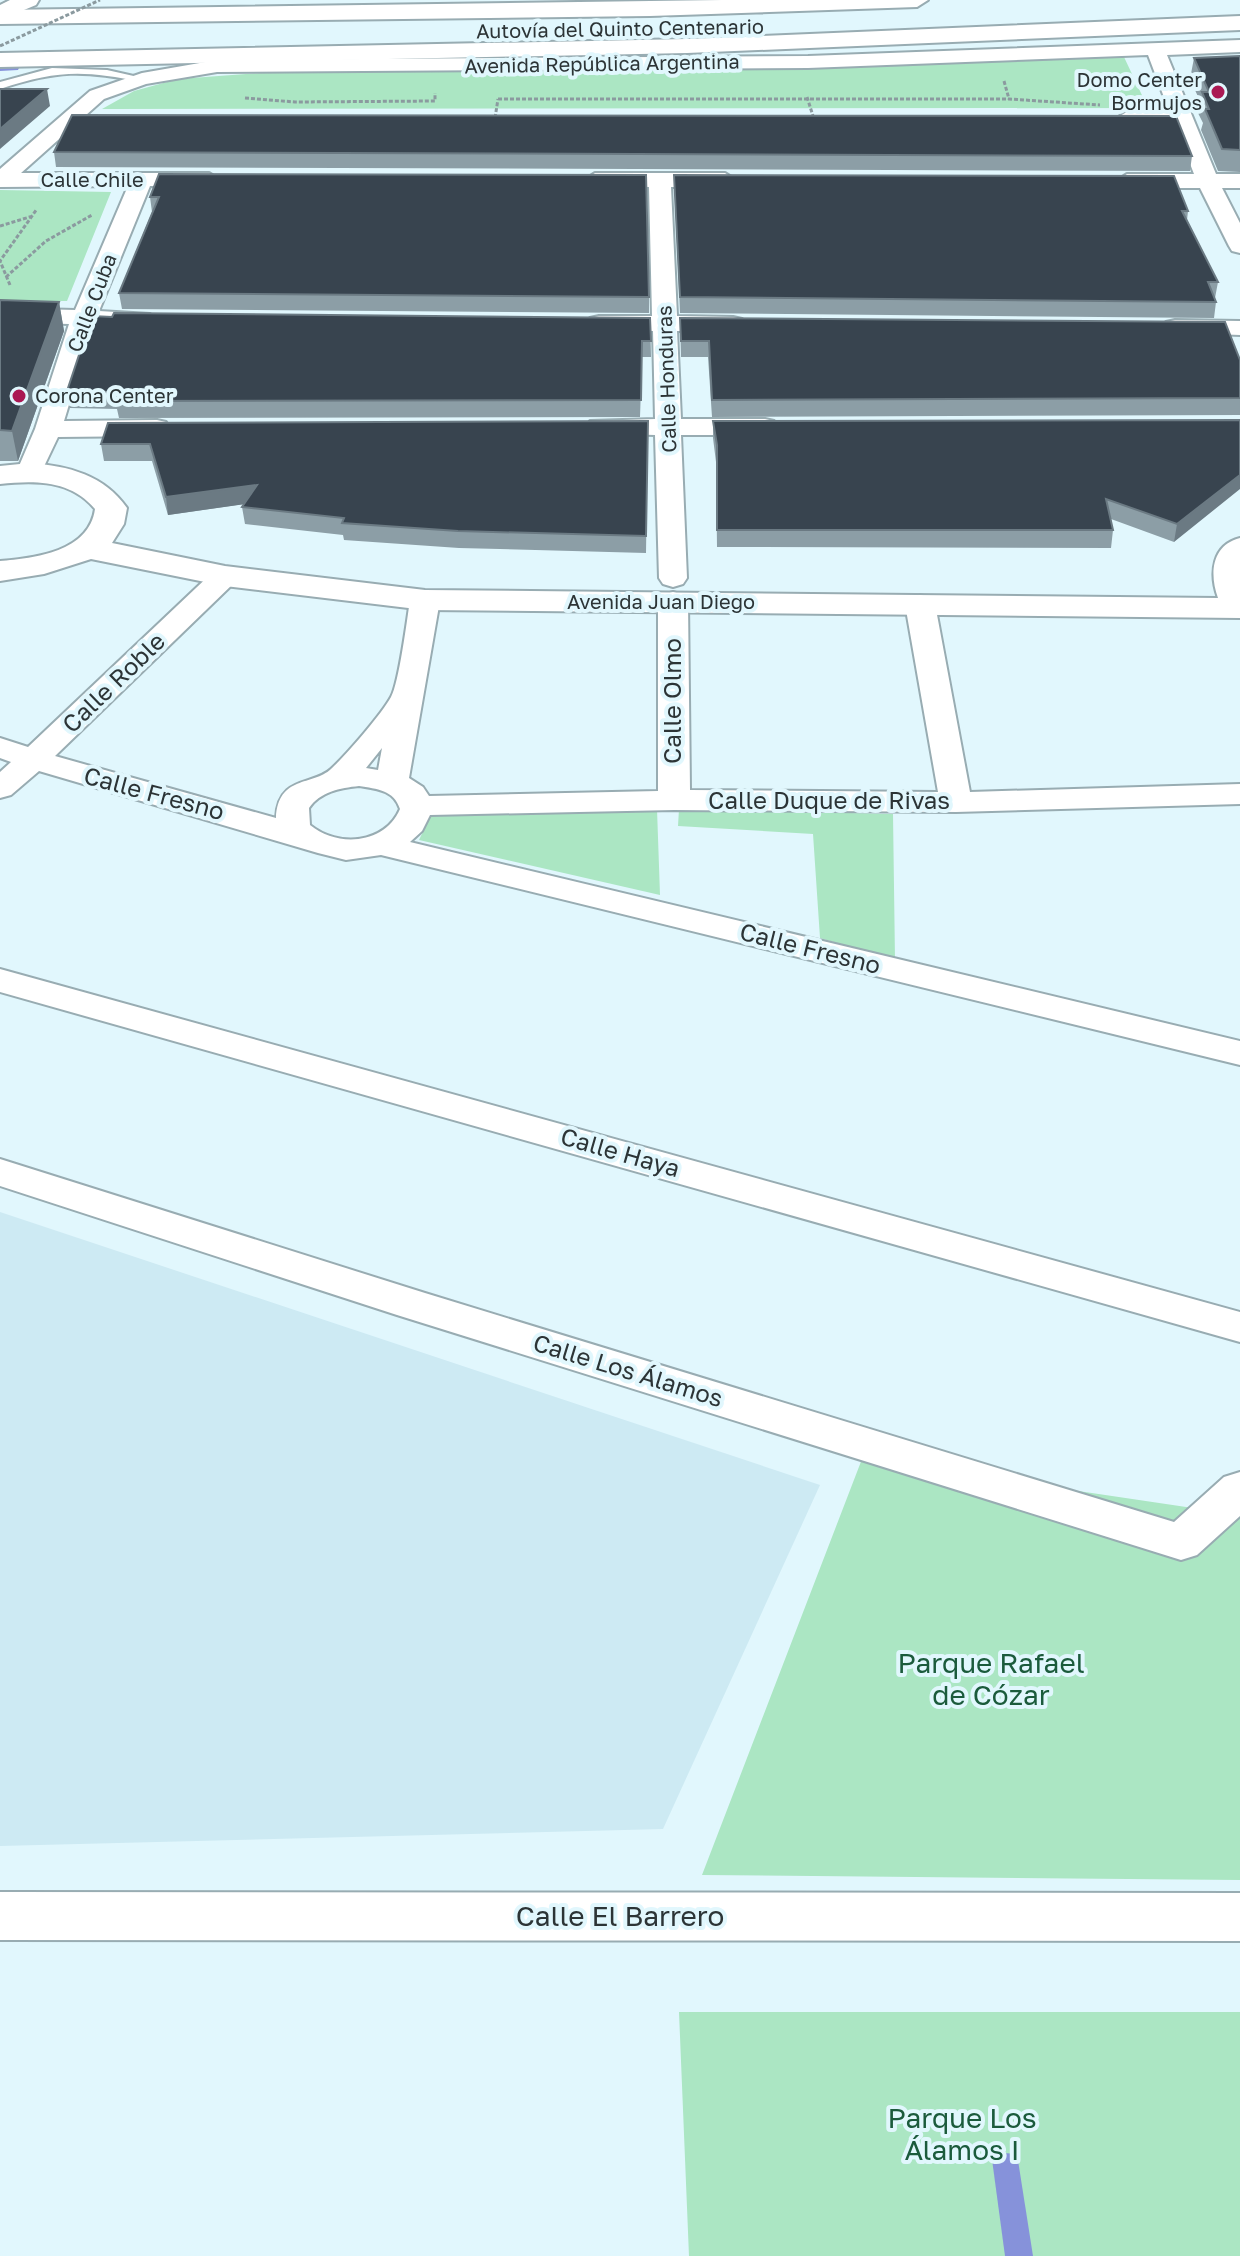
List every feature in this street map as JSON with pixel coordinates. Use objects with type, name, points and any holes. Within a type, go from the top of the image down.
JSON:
[{"type":"main road","points":[[0,15],[28,0]]},
{"type":"main road","points":[[83,0],[262,0]]},
{"type":"main road","name":"Autovía del Quinto Centenario","points":[[0,15],[619,9],[917,0]]},
{"type":"main road","name":"Autovía del Quinto Centenario","points":[[0,38],[744,26],[1240,7]]},
{"type":"main road","points":[[0,60],[687,46],[1240,23]]},
{"type":"main road","points":[[0,571],[27,569],[63,559],[97,538],[111,508],[100,492],[74,479],[14,474]]},
{"type":"main road","name":"Avenida Juan Diego","points":[[97,538],[442,577],[920,604],[1236,599]]},
{"type":"main road","name":"Avenida Juan Diego","points":[[97,538],[225,576],[425,600],[673,590],[1236,599]]},
{"type":"main road","points":[[1236,599],[1233,553],[1240,548]]},
{"type":"street","name":"Avenida República Argentina","points":[[0,179],[97,95],[142,79],[217,66],[808,62],[1240,46]]},
{"type":"street","points":[[1155,49],[1208,181],[1240,246]]},
{"type":"street","points":[[1104,112],[1183,119]]},
{"type":"street","points":[[70,118],[105,117]]},
{"type":"street","name":"Calle Chile","points":[[0,179],[234,180]]},
{"type":"street","name":"Calle Cuba","points":[[14,474],[48,429],[83,319],[142,180]]},
{"type":"street","points":[[570,180],[753,180]]},
{"type":"street","name":"Calle Honduras","points":[[660,180],[673,590]]},
{"type":"street","points":[[1098,181],[1240,182]]},
{"type":"street","points":[[11,316],[162,319]]},
{"type":"street","points":[[571,322],[761,324]]},
{"type":"street","points":[[1144,327],[1240,328]]},
{"type":"street","points":[[573,427],[795,427]]},
{"type":"street","points":[[48,429],[175,428]]},
{"type":"street","name":"Calle Roble","points":[[0,788],[225,576]]},
{"type":"street","name":"Calle Olmo","points":[[673,590],[674,800]]},
{"type":"street","points":[[392,782],[425,600]]},
{"type":"street","points":[[920,604],[956,802]]},
{"type":"street","points":[[341,778],[408,696]]},
{"type":"street","name":"Calle Fresno","points":[[0,747],[33,760],[249,820],[308,840]]},
{"type":"street","points":[[376,777],[392,782],[404,788],[417,806],[417,817],[410,828],[380,845],[342,849],[308,840],[292,820],[293,810],[309,790],[341,778],[376,777]]},
{"type":"street","name":"Calle Duque de Rivas","points":[[417,806],[674,800],[956,802],[1240,794]]},
{"type":"street","name":"Calle Fresno","points":[[380,845],[1240,1053]]},
{"type":"street","name":"Calle Haya","points":[[0,980],[1240,1327]]},
{"type":"street","name":"Calle Los Álamos","points":[[0,1172],[411,1304],[1181,1542],[1240,1489]]},
{"type":"street","name":"Calle El Barrero","points":[[0,1916],[1240,1917]]},
{"type":"lane","points":[[0,86],[35,72],[110,71],[142,79]]},
{"type":"path","points":[[0,46],[100,0]]},
{"type":"path","points":[[805,84],[814,119]]},
{"type":"path","points":[[238,98],[295,102],[435,101]]},
{"type":"path","points":[[495,118],[498,99],[1009,99],[1104,112]]},
{"type":"path","points":[[11,316],[6,277],[0,261],[38,208],[72,191],[83,180]]},
{"type":"path","points":[[6,277],[28,253],[64,227],[104,209],[131,208]]},
{"type":"path","points":[[0,226],[33,216]]},
{"type":"shaded area","points":[[0,1212],[820,1485],[663,1829],[0,1846]]},
{"type":"green space","points":[[1124,57],[1148,108],[102,109],[134,91],[178,79],[287,71],[830,67]]},
{"type":"green space","points":[[0,190],[111,192],[67,301],[32,301],[21,310],[0,308]]},
{"type":"green space","points":[[657,809],[660,895],[419,840],[431,815]]},
{"type":"green space","points":[[679,809],[893,814],[895,960],[820,938],[813,834],[678,826]]},
{"type":"green space","name":"Parque Rafael de Cózar","points":[[862,1459],[1240,1515],[1240,1880],[702,1875]]},
{"type":"green space","name":"Parque Los Álamos I","points":[[679,2012],[1240,2012],[1240,2256],[689,2256]]},
{"type":"water","points":[[991,2152],[1017,2154],[1033,2256],[1005,2256]]},
{"type":"building","points":[[1240,56],[1240,150],[1222,149],[1205,109],[1209,109],[1202,92],[1209,92],[1194,58]]},
{"type":"building","points":[[0,89],[47,89],[0,129]]},
{"type":"building","points":[[72,115],[1176,116],[1192,156],[54,152]]},
{"type":"building","points":[[159,174],[646,175],[649,297],[119,293],[159,197],[150,197]]},
{"type":"building","points":[[674,175],[1174,176],[1188,211],[1182,211],[1218,282],[1208,282],[1216,302],[680,297]]},
{"type":"building","name":"Corona Center","points":[[0,300],[59,302],[12,431],[0,430]]},
{"type":"building","points":[[114,313],[650,318],[651,341],[642,341],[641,400],[116,401],[119,392],[67,391],[92,316],[112,317]]},
{"type":"building","points":[[680,318],[1225,322],[1240,360],[1240,398],[712,400],[709,341],[681,341]]},
{"type":"building","points":[[1240,420],[1240,475],[1177,524],[1106,499],[1113,530],[717,530],[717,445],[713,421]]},
{"type":"building","points":[[648,421],[646,536],[458,531],[342,523],[344,518],[242,507],[257,485],[166,497],[150,444],[101,444],[108,423]]},
{"type":"waterway","points":[[0,69],[15,68]]},
{"type":"place","name":"Domo Center Bormujos","points":[[1218,92]]},
{"type":"place","name":"Corona Center","points":[[19,396]]}]
